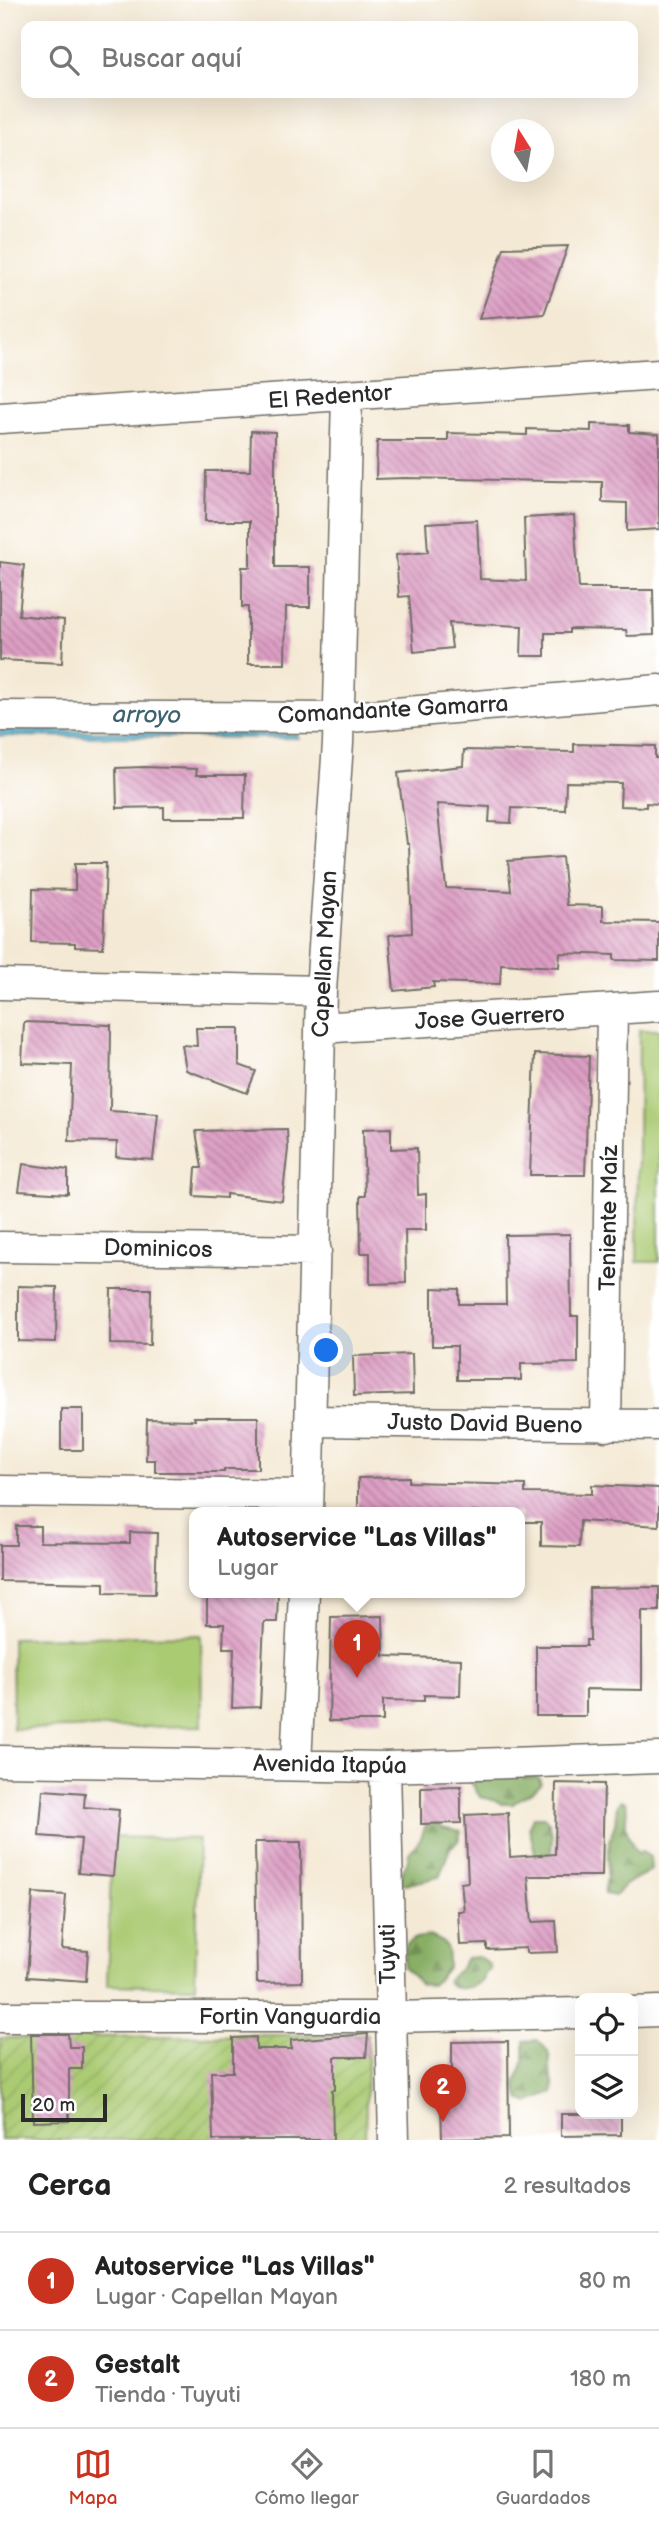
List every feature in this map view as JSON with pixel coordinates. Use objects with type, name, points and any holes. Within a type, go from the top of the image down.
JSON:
[{"type":"street","name":"El Redentor","points":[[0,418],[659,374]]},
{"type":"street","name":"Capellan Mayan","points":[[308,1503],[321,991],[339,718],[347,396]]},
{"type":"street","name":"Comandante Gamarra","points":[[0,716],[339,718],[659,690]]},
{"type":"street","points":[[0,984],[321,991]]},
{"type":"street","name":"Jose Guerrero","points":[[320,1028],[659,1006]]},
{"type":"street","name":"Teniente Maíz","points":[[606,1426],[612,1010]]},
{"type":"street","name":"Dominicos","points":[[0,1247],[316,1251]]},
{"type":"street","name":"Justo David Bueno","points":[[310,1421],[659,1425]]},
{"type":"street","points":[[0,1491],[308,1503]]},
{"type":"street","points":[[296,1765],[304,1598]]},
{"type":"street","name":"Avenida Itapúa","points":[[0,1761],[384,1767],[659,1758]]},
{"type":"street","name":"Tuyuti","points":[[384,1767],[394,2140]]},
{"type":"street","points":[[638,2012],[659,2011]]},
{"type":"street","name":"Fortin Vanguardia","points":[[0,2017],[389,2017],[575,2013]]},
{"type":"green space","points":[[639,1030],[659,1030],[659,1262],[637,1262]]},
{"type":"green space","points":[[201,1635],[202,1726],[13,1729],[12,1638]]},
{"type":"green space","points":[[471,1763],[534,1776],[539,1778],[541,1784],[513,1804],[501,1804],[496,1800],[480,1797],[471,1782]]},
{"type":"green space","points":[[621,1800],[626,1803],[629,1837],[638,1854],[641,1851],[650,1857],[651,1869],[623,1886],[615,1896],[604,1894],[609,1841],[615,1824],[617,1805]]},
{"type":"green space","points":[[533,1817],[545,1817],[551,1831],[551,1857],[539,1869],[529,1827]]},
{"type":"green space","points":[[433,1820],[442,1827],[461,1831],[458,1841],[450,1848],[439,1877],[405,1885],[400,1882],[400,1878],[409,1853],[421,1838],[427,1822]]},
{"type":"green space","points":[[112,1837],[199,1839],[195,1987],[107,1985]]},
{"type":"green space","points":[[429,1936],[444,1943],[448,1955],[448,1967],[432,1985],[421,1984],[404,1968],[406,1945],[416,1938]]},
{"type":"green space","points":[[479,1957],[489,1964],[490,1970],[484,1974],[483,1980],[467,1988],[450,1986],[447,1981],[466,1958]]},
{"type":"green space","points":[[368,2034],[365,2140],[0,2140],[0,2038]]},
{"type":"green space","points":[[537,2040],[548,2053],[554,2090],[553,2093],[527,2103],[521,2101],[516,2084],[524,2060],[524,2041]]},
{"type":"water","points":[[0,730],[297,734],[298,738],[0,736]]},
{"type":"building","points":[[568,246],[544,314],[479,319],[504,248]]},
{"type":"building","points":[[591,424],[629,425],[629,432],[659,434],[659,529],[627,531],[627,503],[602,502],[602,482],[376,479],[377,441],[448,441],[448,433],[527,435],[527,429],[591,431]]},
{"type":"building","points":[[251,431],[275,432],[275,567],[310,567],[310,607],[286,607],[285,664],[248,664],[248,607],[242,607],[242,567],[250,567],[250,521],[205,521],[206,471],[250,471]]},
{"type":"building","points":[[574,515],[579,588],[653,590],[654,635],[627,636],[626,630],[569,629],[569,633],[545,633],[545,656],[521,656],[522,626],[449,623],[452,648],[414,652],[409,596],[399,597],[396,555],[428,552],[426,523],[477,520],[480,579],[526,581],[524,518]]},
{"type":"building","points":[[0,562],[24,565],[19,615],[64,620],[62,663],[0,660]]},
{"type":"building","points":[[574,744],[655,746],[655,758],[659,758],[659,804],[646,803],[646,807],[620,806],[621,783],[566,782],[565,810],[512,808],[511,823],[489,822],[490,807],[437,804],[446,888],[511,891],[508,861],[562,857],[567,905],[603,906],[603,921],[659,922],[659,961],[614,960],[614,955],[560,953],[559,967],[501,964],[500,984],[433,982],[434,987],[394,991],[389,935],[412,933],[409,844],[398,773],[463,766],[464,750],[574,752]]},
{"type":"building","points":[[116,768],[197,769],[196,775],[245,775],[244,818],[164,818],[164,807],[117,808]]},
{"type":"building","points":[[75,863],[106,863],[103,948],[75,947],[75,943],[32,942],[33,889],[75,890]]},
{"type":"building","points":[[24,1022],[111,1025],[110,1111],[158,1114],[153,1160],[116,1157],[117,1142],[69,1141],[72,1065],[22,1063]]},
{"type":"building","points":[[196,1028],[239,1028],[239,1065],[256,1071],[247,1093],[186,1070],[182,1045],[197,1046]]},
{"type":"building","points":[[535,1054],[589,1056],[585,1175],[530,1175]]},
{"type":"building","points":[[391,1128],[391,1149],[417,1148],[418,1195],[426,1194],[426,1230],[405,1230],[406,1283],[370,1284],[370,1253],[361,1253],[360,1196],[365,1196],[363,1129]]},
{"type":"building","points":[[287,1129],[288,1149],[282,1201],[226,1194],[226,1198],[194,1196],[196,1168],[202,1168],[196,1131]]},
{"type":"building","points":[[23,1164],[68,1170],[68,1194],[19,1191]]},
{"type":"building","points":[[570,1234],[571,1316],[578,1316],[578,1363],[521,1364],[521,1380],[457,1380],[457,1346],[432,1346],[432,1288],[459,1289],[459,1304],[506,1304],[505,1235]]},
{"type":"building","points":[[18,1286],[57,1287],[56,1342],[18,1341]]},
{"type":"building","points":[[111,1289],[151,1289],[150,1345],[110,1344]]},
{"type":"building","points":[[412,1354],[413,1394],[354,1396],[353,1356]]},
{"type":"building","points":[[61,1409],[83,1409],[83,1450],[61,1450]]},
{"type":"building","points":[[194,1417],[258,1417],[258,1469],[155,1472],[155,1460],[146,1460],[147,1419],[195,1420]]},
{"type":"building","points":[[409,1477],[409,1482],[525,1485],[525,1493],[592,1494],[592,1485],[659,1488],[659,1526],[580,1521],[579,1547],[541,1546],[541,1522],[525,1522],[525,1507],[358,1507],[358,1478]]},
{"type":"building","points":[[16,1526],[40,1526],[40,1542],[130,1543],[130,1532],[157,1533],[155,1594],[104,1593],[104,1583],[0,1581],[0,1545],[16,1545]]},
{"type":"building","points":[[659,1587],[659,1611],[642,1611],[642,1690],[586,1689],[586,1716],[536,1716],[536,1646],[586,1646],[586,1640],[590,1640],[589,1588]]},
{"type":"building","points":[[207,1598],[278,1598],[277,1622],[264,1622],[260,1707],[232,1708],[234,1648],[223,1648],[224,1624],[207,1624]]},
{"type":"building","points":[[383,1616],[384,1656],[461,1659],[460,1696],[424,1695],[424,1701],[383,1700],[383,1721],[329,1721],[331,1617]]},
{"type":"building","points":[[556,1783],[604,1784],[602,1876],[528,1876],[532,1922],[556,1921],[558,1952],[526,1953],[526,1948],[487,1950],[487,1944],[460,1945],[458,1911],[464,1911],[461,1883],[468,1882],[465,1815],[508,1813],[510,1857],[555,1854]]},
{"type":"building","points":[[461,1786],[461,1823],[421,1824],[421,1787]]},
{"type":"building","points":[[43,1790],[85,1793],[84,1807],[119,1810],[113,1876],[78,1873],[81,1839],[39,1836]]},
{"type":"building","points":[[255,1842],[301,1842],[302,1982],[257,1983]]},
{"type":"building","points":[[33,1893],[66,1895],[62,1949],[88,1951],[86,1981],[27,1977]]},
{"type":"building","points":[[31,2034],[68,2034],[69,2047],[82,2047],[82,2069],[69,2069],[69,2121],[33,2122]]},
{"type":"building","points":[[368,2034],[366,2057],[335,2057],[335,2090],[332,2090],[333,2140],[213,2140],[211,2072],[233,2072],[233,2038],[256,2037],[256,2049],[291,2049],[291,2040]]},
{"type":"building","points":[[508,2041],[509,2138],[442,2139],[441,2102],[452,2102],[452,2042]]},
{"type":"building","points":[[561,2114],[575,2114],[575,2119],[621,2119],[621,2135],[561,2136]]},
{"type":"place","name":"Autoservice \"Las Villas\"","points":[[357,1678]]},
{"type":"place","name":"Gestalt","points":[[443,2122]]},
{"type":"water label","name":"arroyo","points":[[147,715]]}]
